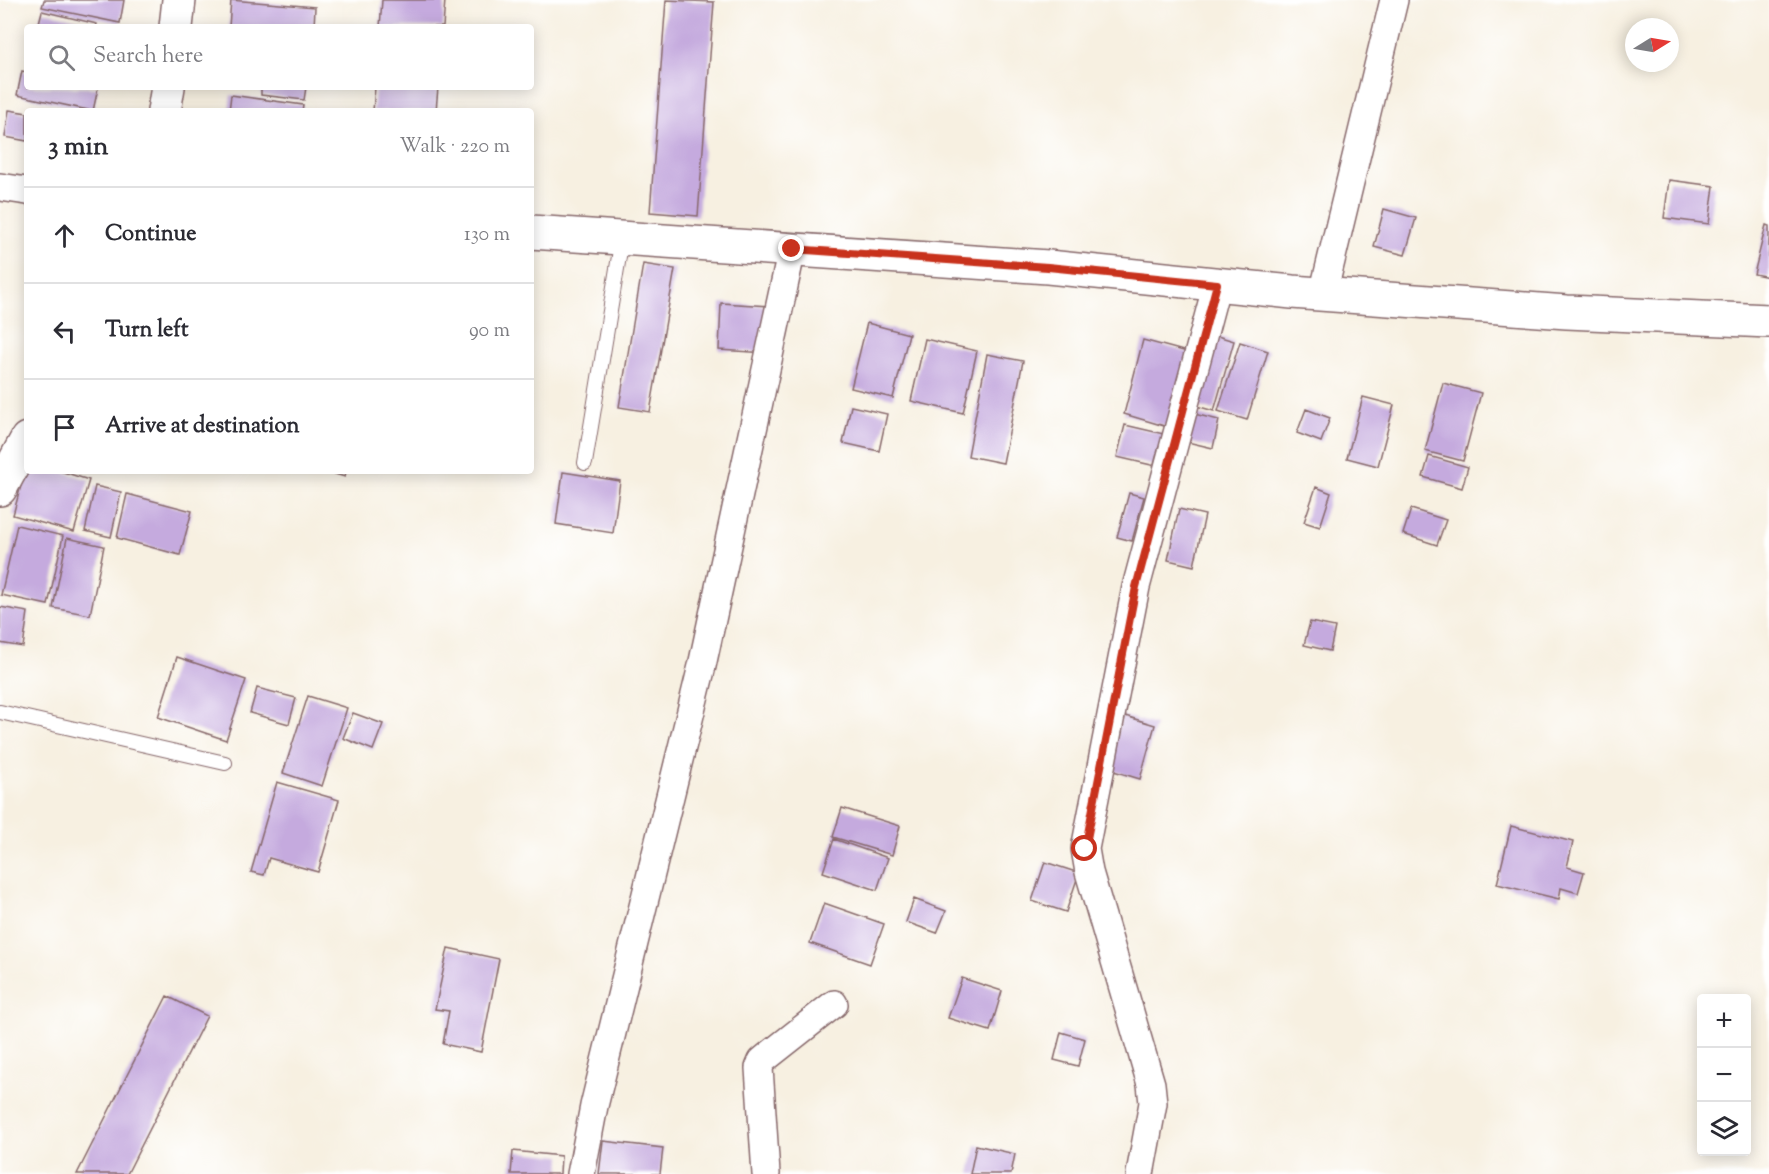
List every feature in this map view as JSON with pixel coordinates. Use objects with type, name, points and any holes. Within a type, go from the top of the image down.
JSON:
[{"type":"street","points":[[176,24],[179,0]]},
{"type":"street","points":[[1323,294],[1394,0]]},
{"type":"street","points":[[165,108],[168,90]]},
{"type":"street","points":[[0,187],[24,191]]},
{"type":"street","points":[[534,232],[1048,267],[1323,294],[1567,312],[1769,321]]},
{"type":"street","points":[[582,1174],[594,1106],[702,666],[792,249]]},
{"type":"street","points":[[1140,1174],[1153,1103],[1151,1084],[1092,883],[1085,849],[1136,587],[1217,284]]},
{"type":"street","points":[[0,489],[24,445]]},
{"type":"street","points":[[766,1174],[759,1068],[762,1061],[834,1004]]},
{"type":"lane","points":[[585,463],[621,238]]},
{"type":"lane","points":[[0,711],[225,764]]},
{"type":"building","points":[[44,0],[124,0],[120,23],[42,7]]},
{"type":"building","points":[[231,0],[315,7],[314,24],[229,24]]},
{"type":"building","points":[[382,0],[445,0],[443,24],[380,24]]},
{"type":"building","points":[[666,0],[714,2],[698,216],[650,212]]},
{"type":"building","points":[[42,11],[97,24],[39,24]]},
{"type":"building","points":[[22,71],[24,71],[24,90],[98,90],[94,108],[79,108],[17,95]]},
{"type":"building","points":[[261,90],[306,90],[304,100],[261,95]]},
{"type":"building","points":[[375,90],[438,90],[436,108],[373,108]]},
{"type":"building","points":[[231,95],[303,105],[302,108],[229,108]]},
{"type":"building","points":[[9,110],[24,112],[24,140],[5,137]]},
{"type":"building","points":[[1669,180],[1714,186],[1709,224],[1664,218]]},
{"type":"building","points":[[1384,209],[1416,218],[1405,255],[1374,247]]},
{"type":"building","points":[[1766,225],[1769,226],[1769,277],[1754,274]]},
{"type":"building","points":[[643,264],[675,269],[650,412],[619,407]]},
{"type":"building","points":[[721,303],[770,306],[768,353],[719,350]]},
{"type":"building","points":[[867,323],[909,334],[893,398],[851,388]]},
{"type":"building","points":[[1214,335],[1234,341],[1214,411],[1193,405]]},
{"type":"building","points":[[925,339],[977,351],[963,413],[911,401]]},
{"type":"building","points":[[1143,340],[1191,353],[1171,428],[1124,414]]},
{"type":"building","points":[[1240,342],[1268,351],[1247,420],[1218,411]]},
{"type":"building","points":[[987,354],[1023,361],[1003,463],[968,456]]},
{"type":"building","points":[[1443,383],[1481,393],[1463,461],[1425,451]]},
{"type":"building","points":[[1363,397],[1394,405],[1378,466],[1347,458]]},
{"type":"building","points":[[851,406],[887,414],[879,451],[843,443]]},
{"type":"building","points":[[1306,409],[1330,418],[1321,442],[1297,433]]},
{"type":"building","points":[[1190,413],[1219,420],[1213,448],[1183,441]]},
{"type":"building","points":[[1125,425],[1168,435],[1160,467],[1117,457]]},
{"type":"building","points":[[1429,456],[1468,467],[1462,488],[1423,477]]},
{"type":"building","points":[[563,472],[620,481],[613,533],[556,524]]},
{"type":"building","points":[[24,474],[70,474],[89,480],[74,532],[13,515]]},
{"type":"building","points":[[95,486],[121,492],[111,537],[85,531]]},
{"type":"building","points":[[1316,487],[1331,493],[1320,527],[1304,522]]},
{"type":"building","points":[[1129,493],[1144,497],[1132,541],[1117,537]]},
{"type":"building","points":[[127,494],[192,511],[180,555],[117,538]]},
{"type":"building","points":[[1179,509],[1205,515],[1194,566],[1168,560]]},
{"type":"building","points":[[1411,509],[1446,520],[1437,545],[1403,534]]},
{"type":"building","points":[[17,525],[63,536],[48,605],[1,595]]},
{"type":"building","points":[[67,538],[104,546],[90,615],[53,608]]},
{"type":"building","points":[[0,607],[28,612],[23,647],[0,643]]},
{"type":"building","points":[[1310,622],[1335,627],[1330,651],[1304,645]]},
{"type":"building","points":[[177,657],[246,680],[226,740],[158,717]]},
{"type":"building","points":[[257,688],[296,698],[289,724],[250,713]]},
{"type":"building","points":[[308,696],[347,708],[322,786],[283,773]]},
{"type":"building","points":[[353,713],[383,724],[373,750],[343,738]]},
{"type":"building","points":[[1122,715],[1155,725],[1140,779],[1107,769]]},
{"type":"building","points":[[277,782],[339,800],[318,872],[269,858],[264,875],[251,872]]},
{"type":"building","points":[[842,808],[900,826],[892,855],[833,837]]},
{"type":"building","points":[[1511,826],[1573,842],[1567,867],[1584,872],[1578,893],[1561,888],[1559,899],[1497,884]]},
{"type":"building","points":[[834,839],[888,858],[877,890],[823,872]]},
{"type":"building","points":[[1045,862],[1079,873],[1066,912],[1032,901]]},
{"type":"building","points":[[914,899],[946,911],[937,933],[906,922]]},
{"type":"building","points":[[824,903],[884,924],[870,964],[810,943]]},
{"type":"building","points":[[448,948],[499,959],[481,1052],[443,1044],[449,1011],[435,1009]]},
{"type":"building","points":[[962,978],[1002,991],[990,1031],[948,1018]]},
{"type":"building","points":[[167,996],[207,1016],[127,1174],[77,1174]]},
{"type":"building","points":[[1061,1032],[1085,1039],[1078,1066],[1054,1060]]},
{"type":"building","points":[[603,1141],[663,1148],[660,1174],[599,1174]]},
{"type":"building","points":[[976,1145],[1015,1154],[1011,1174],[970,1174]]},
{"type":"building","points":[[513,1151],[561,1156],[560,1174],[511,1174]]},
{"type":"route","points":[[792,249],[1048,267],[1217,284],[1136,587],[1085,849]]}]
